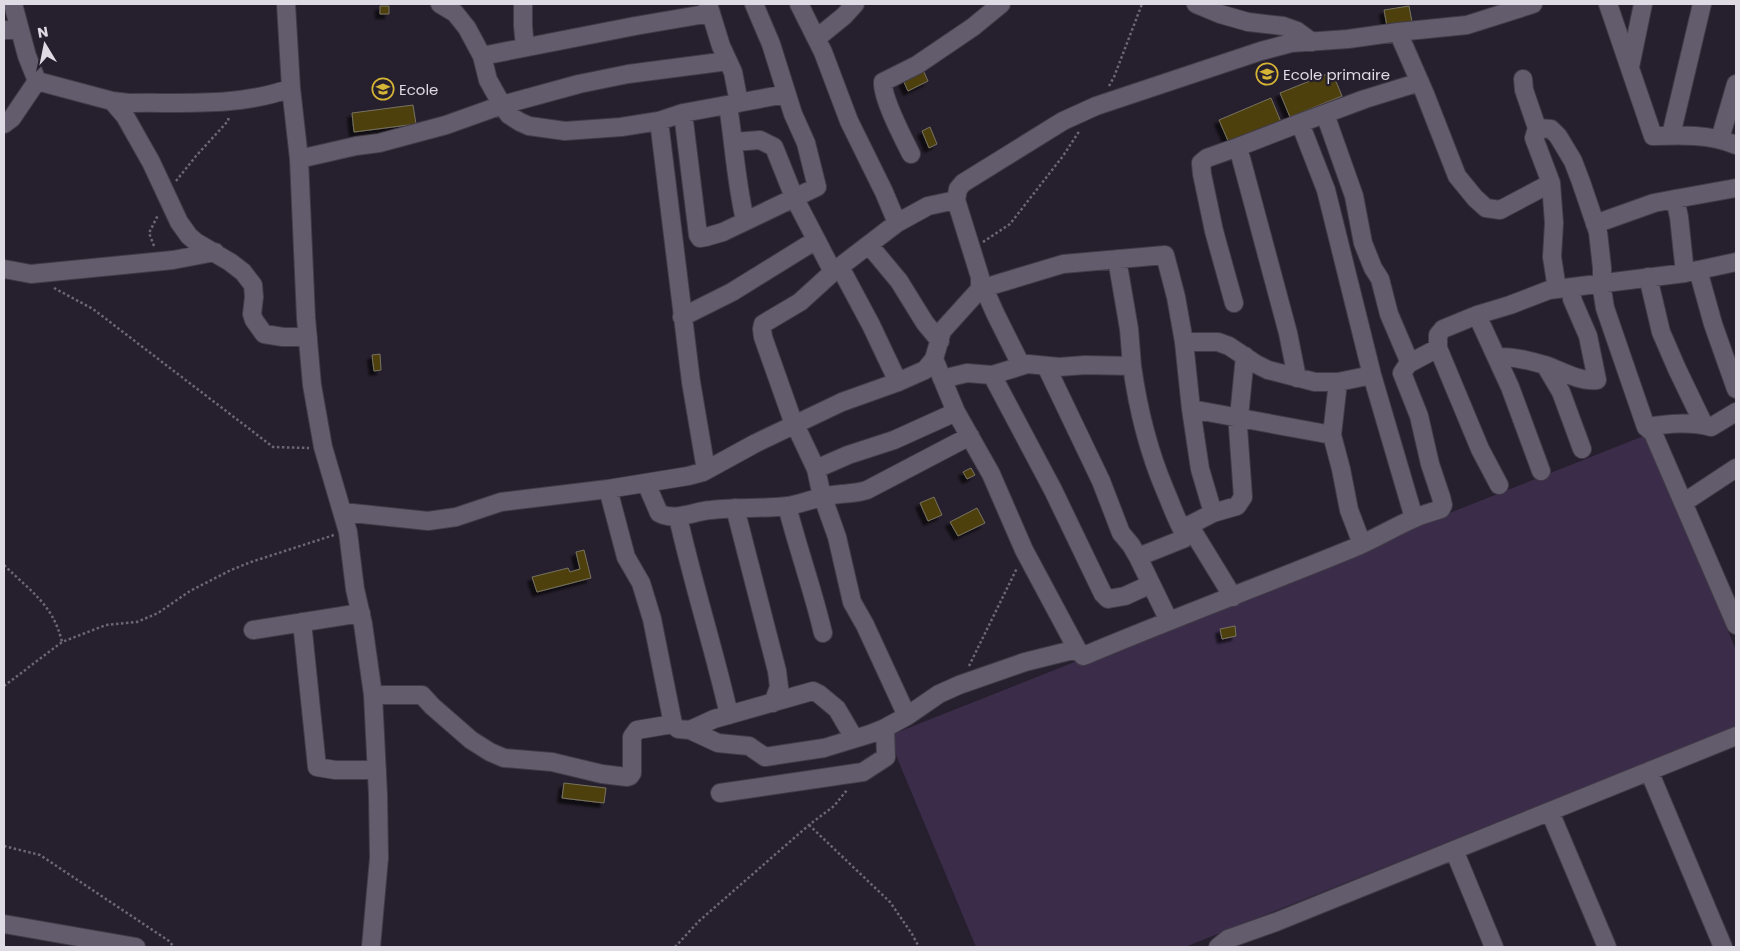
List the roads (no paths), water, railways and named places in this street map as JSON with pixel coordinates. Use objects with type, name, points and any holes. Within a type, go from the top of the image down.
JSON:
[{"type":"street","points":[[13,4],[12,30],[27,56],[37,81]]},
{"type":"street","points":[[440,4],[455,14],[467,28],[482,56],[488,80],[502,106],[520,122],[547,130],[565,132],[659,121],[683,114],[786,94]]},
{"type":"street","points":[[523,4],[525,47]]},
{"type":"street","points":[[683,114],[699,236],[704,238],[714,235],[815,188],[818,184],[805,138],[793,114],[773,51],[754,4]]},
{"type":"street","points":[[800,4],[824,52],[849,121],[897,223]]},
{"type":"street","points":[[817,38],[844,16],[855,4]]},
{"type":"street","points":[[911,154],[894,118],[883,82],[917,65],[972,27],[1001,4]]},
{"type":"street","points":[[1196,4],[1220,14],[1248,22],[1283,26],[1297,31],[1312,42]]},
{"type":"street","points":[[1021,365],[982,289],[956,200],[958,189],[963,183],[1063,121],[1096,106],[1261,51],[1292,43],[1348,39],[1467,25],[1533,4]]},
{"type":"street","points":[[1608,4],[1653,136],[1687,135],[1728,142],[1736,84]]},
{"type":"street","points":[[1630,68],[1644,4]]},
{"type":"street","points":[[1671,135],[1702,4]]},
{"type":"street","points":[[288,6],[312,385],[323,446],[348,532],[373,695],[379,858],[371,947]]},
{"type":"street","points":[[482,56],[635,26],[709,8],[721,46],[735,78],[734,142],[739,196],[745,220]]},
{"type":"street","points":[[1398,32],[1457,176],[1486,208],[1500,210],[1551,183]]},
{"type":"street","points":[[299,159],[356,146],[379,143],[446,125],[502,106],[579,84],[628,74],[728,61]]},
{"type":"street","points":[[1497,357],[1508,357],[1545,365],[1589,381],[1597,380],[1588,336],[1552,257],[1554,223],[1551,183],[1534,138],[1538,128],[1524,90],[1523,79]]},
{"type":"street","points":[[37,81],[112,101],[129,103],[234,101],[255,99],[292,88]]},
{"type":"street","points":[[4,124],[12,118],[37,81]]},
{"type":"street","points":[[1234,303],[1214,231],[1201,163],[1207,158],[1300,123],[1420,82]]},
{"type":"street","points":[[112,101],[125,116],[151,162],[179,222],[189,236],[243,272],[253,285],[252,314],[264,334],[283,337],[308,337]]},
{"type":"street","points":[[1325,114],[1354,196],[1363,244],[1372,268],[1380,279],[1389,314],[1409,361],[1408,364]]},
{"type":"street","points":[[659,121],[682,318],[706,470]]},
{"type":"street","points":[[1300,123],[1326,190],[1372,375],[1414,518]]},
{"type":"street","points":[[1538,128],[1551,129],[1558,136],[1573,161],[1599,241],[1605,308],[1646,427],[1653,433],[1736,625]]},
{"type":"street","points":[[734,142],[760,140],[774,147],[794,197],[816,240],[871,325],[898,382]]},
{"type":"street","points":[[1238,147],[1288,333],[1297,378]]},
{"type":"street","points":[[1595,224],[1654,203],[1736,188]]},
{"type":"street","points":[[1675,199],[1691,272],[1713,324],[1736,389]]},
{"type":"street","points":[[907,716],[865,625],[852,602],[837,537],[816,469],[795,425],[763,338],[762,326],[765,321],[800,302],[836,270],[897,223],[928,206],[956,200]]},
{"type":"street","points":[[682,318],[732,292],[816,240]]},
{"type":"street","points":[[869,245],[899,281],[925,323],[940,341]]},
{"type":"street","points":[[4,269],[31,274],[173,260],[215,252]]},
{"type":"street","points":[[343,512],[428,521],[443,520],[501,502],[608,489],[688,476],[706,470],[741,450],[842,402],[925,370],[934,359],[944,328],[982,289],[1053,266],[1163,254],[1167,256],[1184,342],[1200,469],[1213,513]]},
{"type":"street","points":[[1117,259],[1129,329],[1132,366],[1145,436],[1157,472],[1185,527],[1233,597]]},
{"type":"street","points":[[1499,485],[1480,449],[1438,348],[1438,335],[1443,329],[1549,290],[1691,272],[1736,262]]},
{"type":"street","points":[[1648,277],[1661,332],[1704,425]]},
{"type":"street","points":[[1478,315],[1510,387],[1541,471]]},
{"type":"street","points":[[1184,342],[1218,342],[1229,346],[1268,370],[1315,382],[1338,382],[1372,375]]},
{"type":"street","points":[[934,359],[956,412],[998,490],[1024,550],[1076,649],[1084,656],[1362,544],[1414,518],[1441,509],[1443,505],[1442,497],[1430,464],[1419,416],[1402,373],[1408,364],[1438,348]]},
{"type":"street","points":[[1185,527],[1213,513],[1237,506],[1243,497],[1239,418],[1245,356]]},
{"type":"street","points":[[942,379],[967,373],[992,375],[1021,365],[1034,364],[1062,367],[1085,364],[1132,366]]},
{"type":"street","points":[[1545,365],[1562,392],[1582,449]]},
{"type":"street","points":[[1046,366],[1090,457],[1121,533],[1131,544],[1169,621]]},
{"type":"street","points":[[992,375],[1053,490],[1103,594],[1108,600],[1115,599],[1151,584]]},
{"type":"street","points":[[1338,382],[1332,435],[1342,470],[1349,510],[1362,544]]},
{"type":"street","points":[[1191,409],[1332,435]]},
{"type":"street","points":[[816,469],[848,455],[894,440],[956,412]]},
{"type":"street","points":[[1646,427],[1672,424],[1704,425],[1710,427],[1736,412]]},
{"type":"street","points":[[646,483],[659,513],[678,517],[709,510],[787,506],[823,496],[850,494],[867,490],[970,436]]},
{"type":"street","points":[[1683,503],[1736,468]]},
{"type":"street","points":[[608,489],[626,557],[641,583],[652,618],[673,724],[678,729],[690,730],[718,743],[749,746],[764,757],[809,751],[885,728],[907,716],[938,694],[959,685],[1025,662],[1076,649]]},
{"type":"street","points":[[787,506],[802,562],[812,587],[822,633]]},
{"type":"street","points":[[736,508],[755,590],[777,671],[779,687],[773,703]]},
{"type":"street","points":[[678,517],[730,715]]},
{"type":"street","points":[[1138,558],[1182,538],[1185,527]]},
{"type":"street","points":[[253,630],[361,613]]},
{"type":"street","points":[[302,622],[317,767],[335,770],[377,770]]},
{"type":"street","points":[[690,730],[714,719],[816,691],[837,709],[854,738]]},
{"type":"street","points":[[373,695],[422,695],[471,740],[504,758],[552,762],[602,774],[626,777],[632,773],[632,737],[637,730],[673,724]]},
{"type":"street","points":[[720,793],[863,772],[886,757],[885,728]]},
{"type":"street","points":[[1218,947],[1228,939],[1276,922],[1736,736]]},
{"type":"street","points":[[1649,771],[1723,947]]},
{"type":"street","points":[[1550,812],[1608,947]]},
{"type":"street","points":[[1454,850],[1494,947]]},
{"type":"street","points":[[4,924],[136,947]]},
{"type":"place","name":"Ecole primaire","points":[[1267,74]]},
{"type":"place","name":"Ecole","points":[[383,89]]}]
